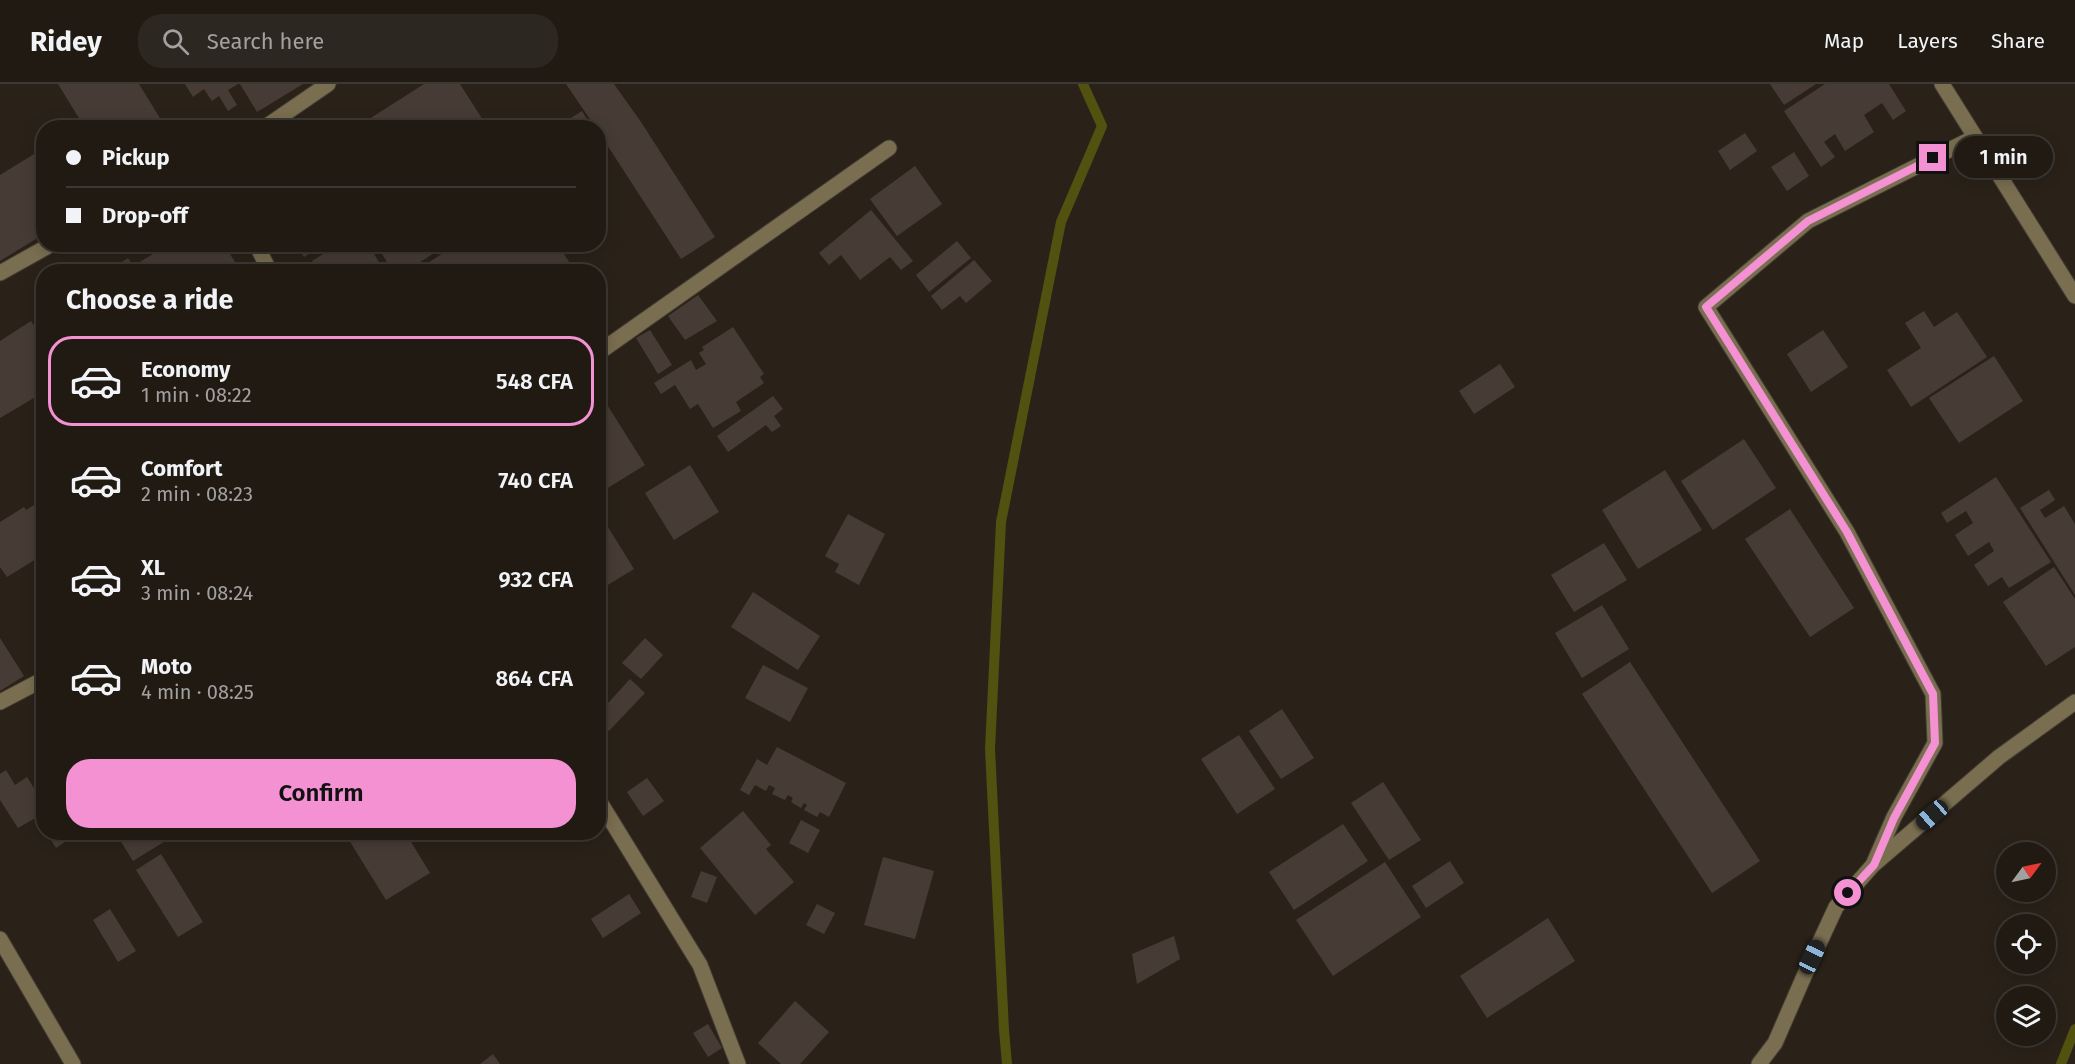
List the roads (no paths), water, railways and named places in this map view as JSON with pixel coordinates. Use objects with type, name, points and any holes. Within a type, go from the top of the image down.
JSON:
[{"type":"street","points":[[276,120],[328,84]]},
{"type":"street","points":[[1942,84],[2075,296]]},
{"type":"street","points":[[1874,865],[1894,818],[1935,743],[1933,694],[1847,532],[1706,307],[1808,221],[1975,137]]},
{"type":"street","points":[[606,347],[889,147]]},
{"type":"street","points":[[0,273],[38,252]]},
{"type":"street","points":[[0,702],[36,683]]},
{"type":"street","points":[[1759,1064],[1775,1043],[1836,907],[1874,865],[2000,757],[2075,702]]},
{"type":"street","points":[[606,812],[700,965],[738,1064]]},
{"type":"street","points":[[0,939],[72,1064]]},
{"type":"waterway","points":[[1007,1064],[990,749],[1001,522],[1061,222],[1102,126],[1083,84]]},
{"type":"waterway","points":[[2061,1064],[2075,1029]]}]
